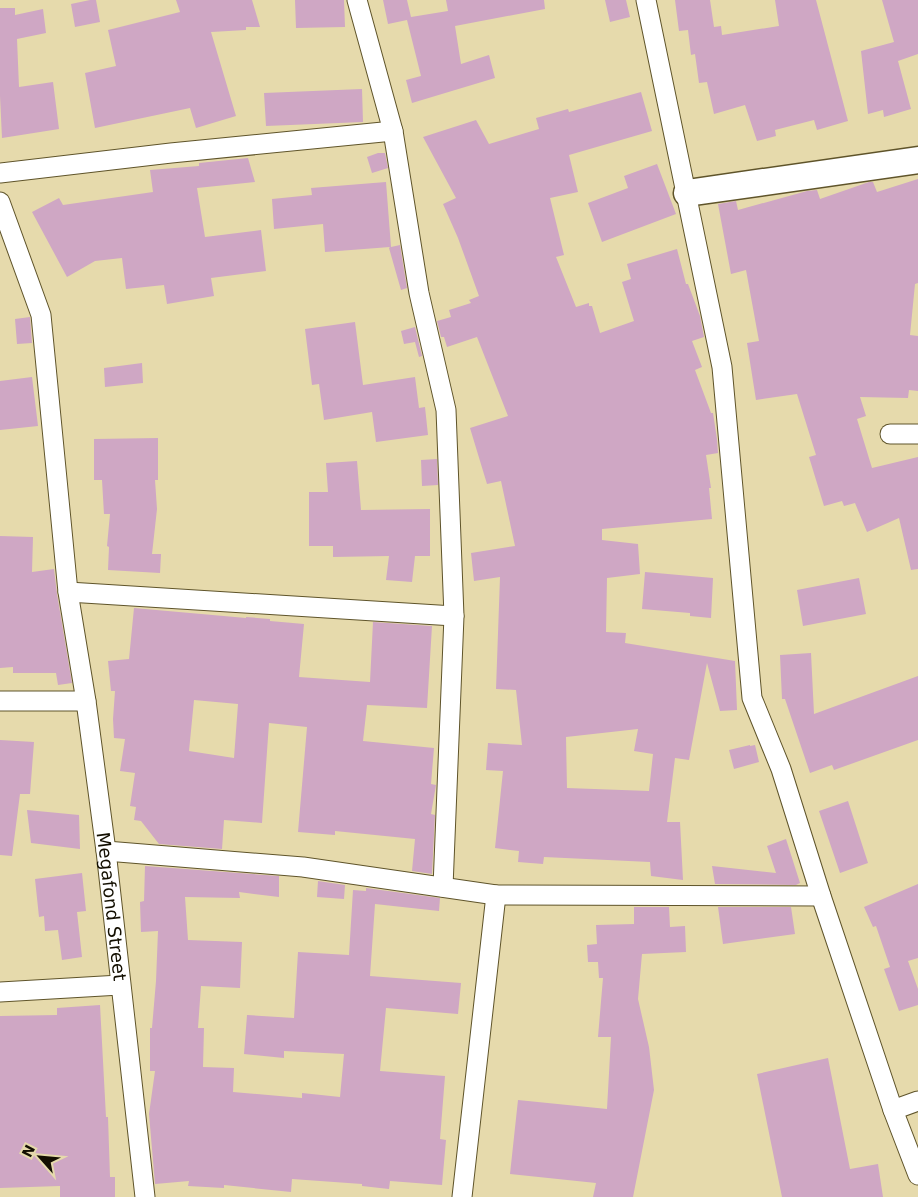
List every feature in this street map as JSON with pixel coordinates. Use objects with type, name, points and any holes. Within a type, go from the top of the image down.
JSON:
[{"type":"street","points":[[357,0],[392,131],[419,293],[446,410],[454,616],[443,887]]},
{"type":"street","points":[[646,0],[722,367],[752,698],[781,769],[821,896],[893,1110],[918,1175]]},
{"type":"street","points":[[0,173],[171,153],[392,131]]},
{"type":"street","points":[[687,193],[918,160]]},
{"type":"street","name":"Megafond Street","points":[[0,202],[41,315],[68,592],[86,701],[106,852],[145,1197]]},
{"type":"street","points":[[890,434],[918,434]]},
{"type":"street","points":[[68,592],[454,616]]},
{"type":"street","points":[[0,701],[86,701]]},
{"type":"street","points":[[106,852],[302,867],[496,895],[821,896]]},
{"type":"street","points":[[462,1197],[496,895]]},
{"type":"street","points":[[0,992],[120,985]]},
{"type":"street","points":[[893,1110],[918,1101]]},
{"type":"building","points":[[96,0],[100,22],[75,27],[71,4]]},
{"type":"building","points":[[176,0],[252,0],[260,27],[246,27],[246,30],[211,32],[236,116],[196,128],[190,108],[95,128],[85,73],[116,66],[108,30],[180,12]]},
{"type":"building","points":[[295,0],[344,0],[345,27],[296,28]]},
{"type":"building","points":[[383,0],[407,0],[411,17],[448,11],[446,0],[544,0],[545,9],[455,26],[461,64],[489,55],[495,78],[412,103],[406,80],[421,76],[407,20],[388,24]]},
{"type":"building","points":[[605,0],[626,0],[630,17],[610,22]]},
{"type":"building","points":[[675,0],[710,0],[714,27],[721,26],[722,35],[779,26],[775,0],[816,0],[848,121],[817,130],[814,120],[775,130],[776,136],[757,141],[745,105],[714,114],[707,82],[699,83],[695,54],[691,55],[688,30],[679,31]]},
{"type":"building","points":[[882,0],[918,0],[918,54],[898,61],[911,109],[884,117],[883,110],[868,114],[861,51],[894,42]]},
{"type":"building","points":[[0,8],[15,8],[15,15],[43,9],[46,33],[17,39],[19,87],[53,82],[59,129],[2,138]]},
{"type":"building","points":[[362,89],[363,122],[266,126],[264,93]]},
{"type":"building","points":[[641,92],[652,131],[569,155],[578,192],[550,198],[564,255],[556,257],[576,307],[589,303],[589,306],[592,306],[600,333],[634,321],[622,282],[631,279],[627,264],[677,249],[686,284],[688,284],[700,316],[704,337],[692,341],[702,367],[695,370],[711,413],[713,413],[717,439],[718,453],[706,455],[711,488],[709,488],[712,519],[602,529],[602,540],[638,544],[640,574],[607,578],[606,632],[626,633],[625,643],[735,661],[737,710],[720,711],[707,663],[689,760],[675,758],[667,822],[680,822],[683,880],[651,876],[650,862],[544,857],[543,864],[518,862],[519,851],[495,848],[503,771],[486,770],[488,743],[522,745],[516,690],[496,689],[500,577],[474,581],[471,553],[515,546],[501,481],[487,484],[470,428],[508,416],[477,337],[447,347],[444,337],[441,337],[437,321],[451,317],[449,310],[471,303],[469,300],[479,296],[458,238],[443,204],[456,198],[423,137],[476,120],[489,144],[539,129],[536,118],[568,109],[569,112]],"holes":[[[638,729],[634,751],[653,754],[649,791],[567,788],[566,737]]]},
{"type":"building","points":[[378,153],[385,153],[388,168],[372,173],[367,157]]},
{"type":"building","points":[[248,158],[255,182],[197,188],[205,237],[261,230],[266,271],[211,278],[214,296],[167,304],[164,285],[126,289],[122,258],[95,261],[67,277],[32,212],[59,198],[63,205],[153,192],[150,170],[199,166],[199,163]]},
{"type":"building","points":[[657,164],[676,214],[602,242],[588,203],[628,188],[624,176]]},
{"type":"building","points":[[918,179],[918,283],[915,284],[910,335],[918,336],[918,391],[909,390],[908,398],[860,397],[866,416],[857,419],[872,468],[918,457],[918,569],[911,570],[899,518],[867,532],[855,503],[844,506],[842,501],[824,506],[809,457],[816,455],[797,394],[756,400],[747,343],[759,341],[746,270],[731,274],[718,204],[736,201],[738,210],[807,191],[817,190],[820,199],[869,182],[873,182],[877,192]]},
{"type":"building","points":[[386,182],[391,247],[400,245],[407,288],[401,290],[390,247],[325,252],[323,224],[274,229],[272,199],[312,195],[311,188]]},
{"type":"building","points":[[30,317],[32,343],[17,344],[15,319]]},
{"type":"building","points":[[355,322],[363,385],[415,377],[419,408],[425,407],[428,435],[376,442],[372,412],[324,420],[319,384],[312,385],[305,329]]},
{"type":"building","points":[[415,327],[422,356],[419,357],[415,342],[404,344],[401,331]]},
{"type":"building","points":[[142,363],[143,383],[105,387],[104,368]]},
{"type":"building","points":[[32,377],[38,426],[0,430],[0,381]]},
{"type":"building","points":[[158,438],[158,480],[155,480],[157,509],[152,554],[161,554],[160,573],[108,570],[109,547],[107,546],[110,514],[104,514],[102,480],[94,480],[94,439]]},
{"type":"building","points":[[437,459],[438,485],[422,486],[421,460]]},
{"type":"building","points":[[357,461],[361,510],[430,509],[430,556],[415,556],[412,582],[386,580],[389,556],[333,557],[333,546],[309,546],[309,492],[328,492],[326,463]]},
{"type":"building","points":[[0,536],[33,537],[32,572],[54,569],[72,683],[58,685],[56,673],[13,673],[13,667],[0,668]]},
{"type":"building","points":[[645,572],[713,578],[711,618],[690,616],[690,613],[642,609]]},
{"type":"building","points":[[859,578],[866,614],[803,626],[797,590]]},
{"type":"building","points":[[134,608],[270,619],[270,621],[304,624],[299,677],[370,682],[373,622],[432,626],[427,708],[367,705],[363,741],[434,748],[431,784],[436,785],[431,814],[435,815],[432,874],[412,871],[415,839],[335,831],[335,835],[298,832],[307,727],[269,723],[262,823],[224,820],[222,849],[159,844],[141,821],[134,820],[136,807],[130,806],[135,773],[120,771],[125,739],[114,738],[115,691],[111,691],[108,661],[129,659]],"holes":[[[194,700],[238,704],[234,758],[189,751]]]},
{"type":"building","points":[[811,653],[814,714],[918,676],[918,740],[834,770],[832,765],[810,773],[785,699],[782,699],[780,655]]},
{"type":"building","points":[[0,740],[34,742],[30,794],[20,794],[12,856],[0,855]]},
{"type":"building","points":[[755,745],[759,762],[734,769],[729,750]]},
{"type":"building","points":[[848,801],[868,863],[840,873],[819,811]]},
{"type":"building","points":[[27,810],[79,815],[80,849],[31,843]]},
{"type":"building","points":[[786,839],[800,883],[796,885],[715,884],[712,866],[776,873],[767,846]]},
{"type":"building","points":[[145,866],[279,876],[279,897],[239,892],[240,898],[185,897],[188,940],[242,942],[240,988],[201,986],[198,1028],[204,1028],[203,1067],[234,1068],[233,1092],[302,1098],[302,1093],[340,1097],[344,1054],[284,1051],[284,1058],[244,1054],[247,1015],[294,1018],[298,952],[349,955],[353,890],[366,891],[366,888],[440,898],[439,911],[375,904],[370,976],[461,983],[458,1014],[386,1008],[380,1071],[445,1076],[440,1139],[446,1140],[442,1185],[390,1181],[389,1189],[362,1186],[362,1184],[292,1179],[291,1192],[224,1185],[224,1188],[188,1186],[189,1181],[155,1184],[149,1114],[155,1071],[150,1071],[150,1028],[152,1028],[156,981],[158,931],[141,932],[140,902],[144,901]]},
{"type":"building","points":[[82,873],[86,911],[77,912],[82,957],[62,960],[58,930],[45,931],[44,916],[39,917],[35,879]]},
{"type":"building","points":[[318,881],[345,885],[344,899],[317,897]]},
{"type":"building","points":[[918,884],[918,958],[908,961],[918,989],[918,1005],[899,1011],[884,969],[890,967],[876,926],[873,927],[864,907]]},
{"type":"building","points":[[634,907],[669,907],[670,927],[685,926],[686,952],[642,954],[638,999],[649,1047],[654,1090],[633,1197],[593,1197],[596,1183],[510,1174],[518,1100],[607,1109],[611,1037],[598,1037],[603,978],[599,978],[598,962],[588,962],[587,945],[597,944],[596,925],[634,924]]},
{"type":"building","points":[[718,907],[791,907],[795,934],[723,944]]},
{"type":"building","points":[[100,1005],[110,1177],[115,1177],[115,1197],[60,1197],[60,1186],[0,1188],[0,1016],[57,1015],[57,1008]]},
{"type":"building","points":[[828,1058],[850,1169],[878,1164],[883,1197],[782,1197],[757,1074]]}]
